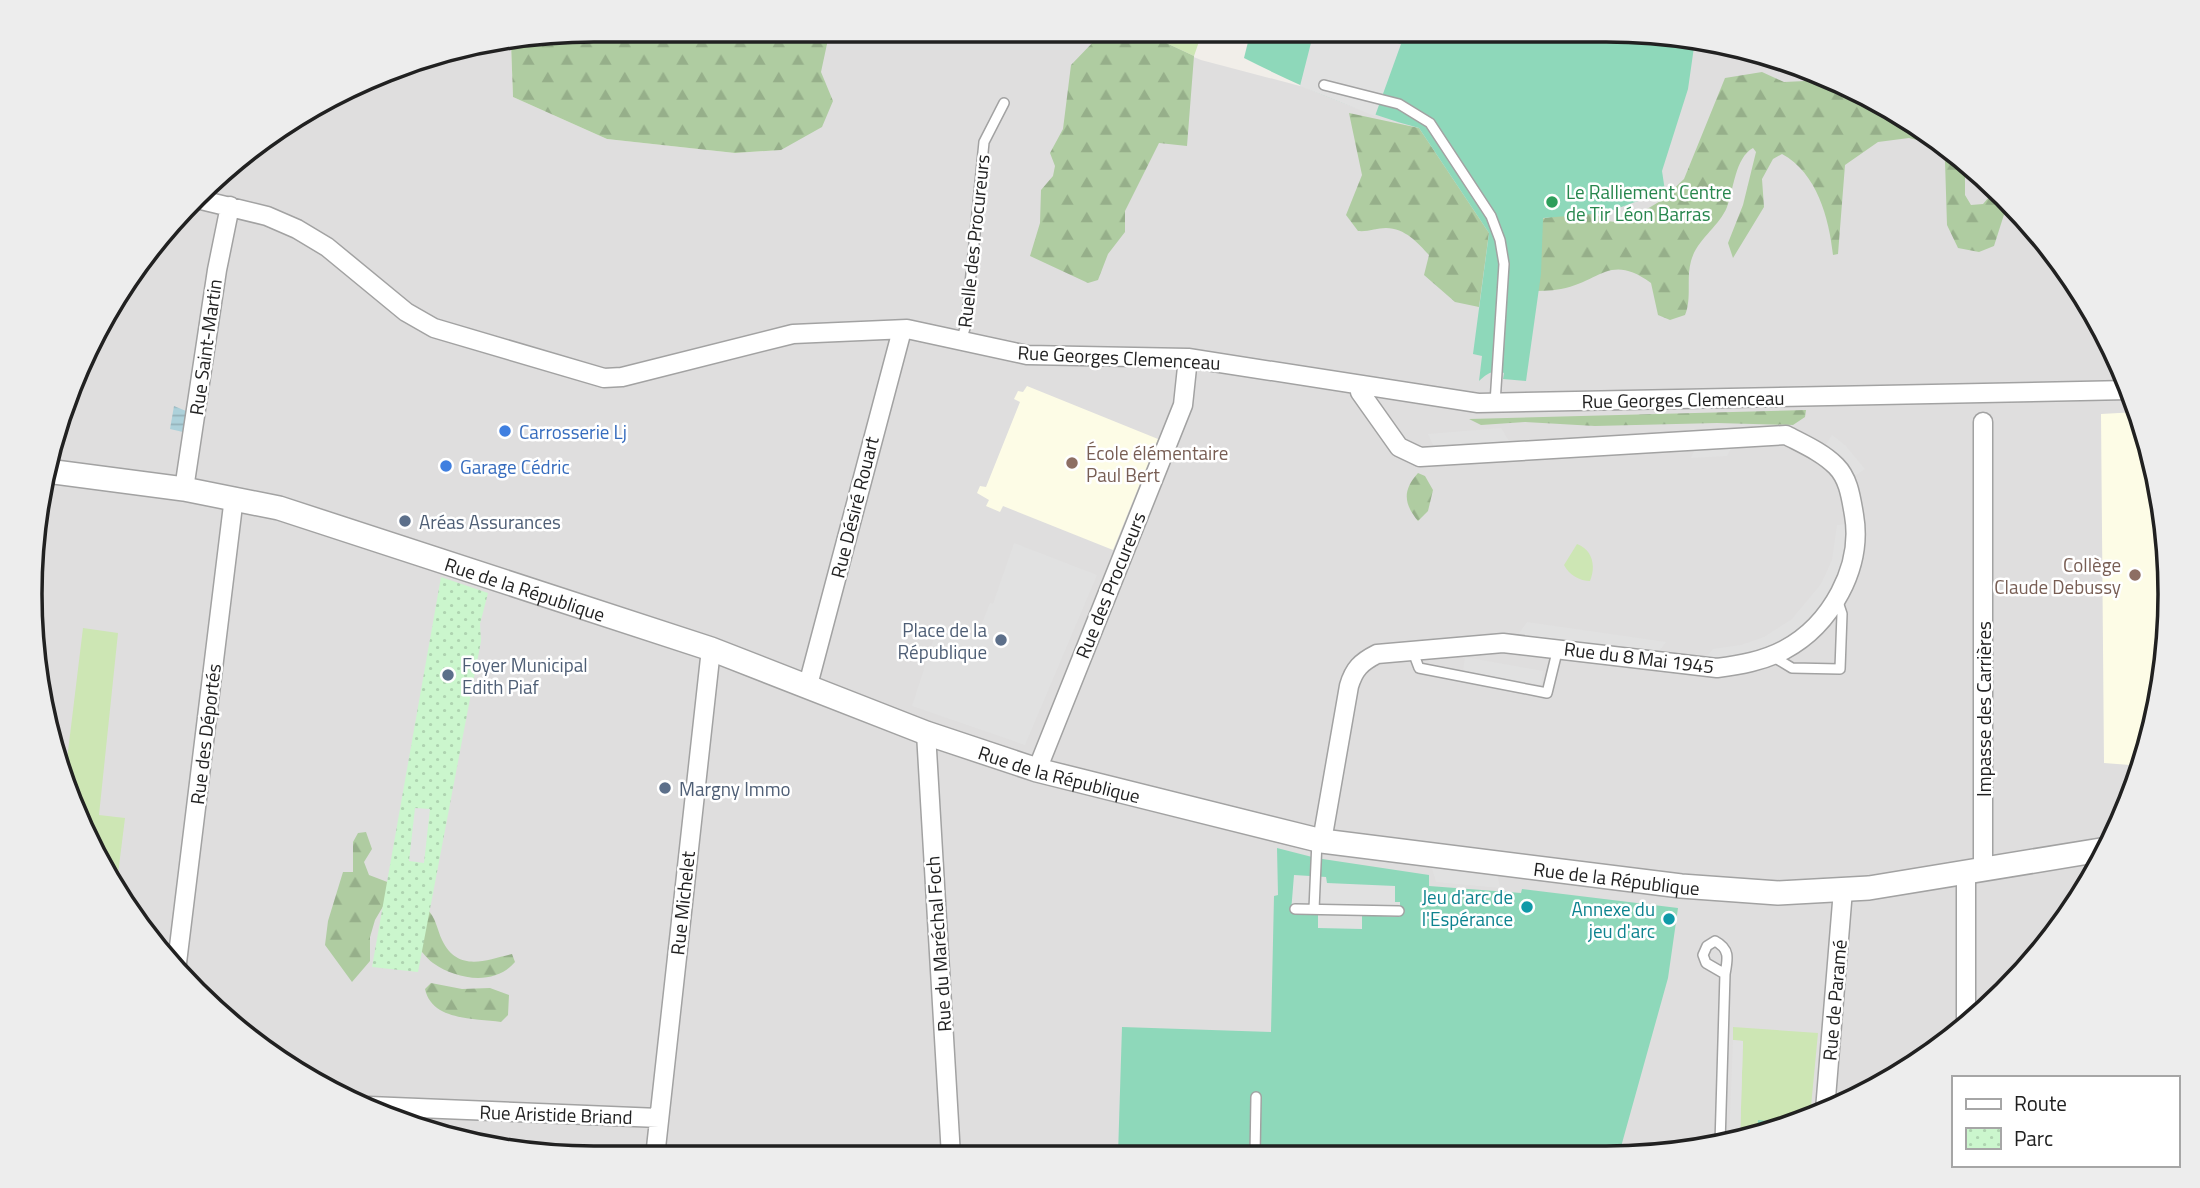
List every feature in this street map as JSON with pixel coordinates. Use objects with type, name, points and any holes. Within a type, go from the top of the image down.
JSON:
[{"type":"street","name":"Rue Georges Clemenceau","points":[[207,201],[267,216],[296,229],[327,247],[406,312],[433,328],[604,377],[622,377],[793,334],[902,330],[1027,355],[1188,358],[1495,403],[2119,390]]},
{"type":"street","name":"Rue Saint-Martin","points":[[184,489],[217,270],[230,206]]},
{"type":"street","name":"Rue Désiré Rouart","points":[[808,685],[902,330]]},
{"type":"street","name":"Rue des Procureurs","points":[[1037,770],[1183,405],[1188,358]]},
{"type":"street","name":"Rue du 8 Mai 1945","points":[[1320,840],[1353,674],[1356,668],[1377,654],[1503,643],[1559,647],[1717,668],[1744,665],[1770,655],[1802,637],[1836,598],[1853,564],[1856,531],[1849,487],[1837,467],[1815,450],[1786,435],[1420,457],[1399,447],[1360,392],[1359,385]]},
{"type":"street","name":"Impasse des Carrières","points":[[1967,1012],[1975,871],[1983,422]]},
{"type":"street","name":"Rue de la République","points":[[56,472],[234,497],[351,530],[711,649],[926,733],[1037,770],[1320,840],[1681,886],[1777,892],[1843,890],[2094,851]]},
{"type":"street","name":"Rue des Déportés","points":[[178,957],[234,497]]},
{"type":"street","name":"Rue Michelet","points":[[656,1146],[711,649]]},
{"type":"street","name":"Rue du Maréchal Foch","points":[[926,733],[950,1146]]},
{"type":"street","name":"Rue de Paramé","points":[[1826,1100],[1843,890]]},
{"type":"street","name":"Rue Aristide Briand","points":[[393,1108],[659,1118]]},
{"type":"lane","points":[[1324,85],[1399,104],[1430,123],[1491,216],[1500,240],[1504,264],[1495,403]]},
{"type":"lane","name":"Ruelle des Procureurs","points":[[961,341],[965,325],[984,142],[1004,103]]},
{"type":"lane","points":[[1770,655],[1792,668],[1840,670],[1842,614],[1836,598]]},
{"type":"lane","points":[[1413,652],[1419,668],[1547,693],[1559,647]]},
{"type":"lane","points":[[1314,909],[1320,840]]},
{"type":"lane","points":[[1295,909],[1399,911]]},
{"type":"lane","points":[[1720,1134],[1725,974]]},
{"type":"lane","points":[[1255,1146],[1256,1097]]},
{"type":"shaded area","points":[[776,42],[1157,42],[1201,60],[1300,86],[1574,42],[1642,43],[1714,53],[1783,71],[1850,99],[1882,116],[1913,135],[1970,179],[2021,230],[2044,258],[2065,287],[2101,350],[2129,417],[2139,451],[2157,558],[2157,630],[2153,666],[2139,737],[2129,771],[2101,838],[2084,870],[2065,901],[2021,958],[1970,1009],[1913,1053],[1850,1089],[1783,1117],[1714,1135],[1678,1141],[1606,1146],[558,1145],[486,1135],[417,1117],[350,1089],[318,1072],[287,1053],[230,1009],[179,958],[156,930],[116,870],[84,805],[71,771],[53,702],[47,666],[43,630],[43,558],[61,451],[71,417],[99,350],[135,287],[156,258],[204,204],[258,156],[287,135],[350,99],[417,71],[451,61],[511,49],[513,97],[607,139],[735,153],[781,150]]},
{"type":"shaded area","points":[[1311,42],[1401,44],[1375,116],[1300,86]]},
{"type":"shaded area","name":"École élémentaire Paul Bert","points":[[1027,386],[1158,439],[1113,550],[1003,506],[1000,512],[986,506],[989,500],[977,493],[980,486],[986,487],[1020,402],[1014,399],[1018,391],[1023,392]]},
{"type":"shaded area","name":"Collège Claude Debussy","points":[[2127,413],[2147,486],[2157,558],[2157,630],[2153,666],[2131,765],[2104,763],[2101,414]]},
{"type":"shaded area","points":[[1501,428],[1509,441],[1435,449],[1428,434]]},
{"type":"shaded area","points":[[1832,435],[1845,445],[1865,469],[1852,478],[1825,446]]},
{"type":"shaded area","points":[[1734,443],[1727,456],[1691,458],[1697,445]]},
{"type":"shaded area","points":[[1850,524],[1849,549],[1836,587],[1814,618],[1785,642],[1745,658],[1704,660],[1713,649],[1741,645],[1764,637],[1792,619],[1821,584],[1832,560],[1837,525]]},
{"type":"shaded area","name":"Place de la République","points":[[1014,543],[1097,575],[1025,745],[912,706],[939,623],[977,636],[990,603],[993,604]]},
{"type":"shaded area","points":[[1527,622],[1666,642],[1657,654],[1518,635]]},
{"type":"shaded area","points":[[1465,657],[1543,671],[1541,685],[1463,671]]},
{"type":"shaded area","points":[[415,808],[430,809],[424,863],[409,861]]},
{"type":"shaded area","points":[[1431,865],[1497,873],[1500,888],[1436,882]]},
{"type":"shaded area","points":[[1294,875],[1326,877],[1327,883],[1395,886],[1395,902],[1400,902],[1400,917],[1362,915],[1362,929],[1318,928],[1318,914],[1291,912]]},
{"type":"shaded area","points":[[1733,1040],[1743,1041],[1740,1129],[1729,1131]]},
{"type":"green space","points":[[594,42],[827,42],[821,72],[833,101],[822,127],[781,150],[735,153],[607,139],[513,97],[511,49]]},
{"type":"green space","points":[[1093,42],[1164,42],[1194,56],[1187,146],[1159,143],[1125,211],[1125,232],[1108,254],[1098,280],[1088,283],[1030,256],[1040,223],[1041,190],[1053,176],[1055,166],[1050,153],[1063,129],[1071,65]]},
{"type":"green space","points":[[1164,42],[1199,42],[1194,56]]},
{"type":"green space","name":"Le Ralliement Centre de Tir Léon Barras","points":[[1248,42],[1606,42],[1642,43],[1694,50],[1688,89],[1662,171],[1665,191],[1605,213],[1543,218],[1541,274],[1526,381],[1503,379],[1504,373],[1493,372],[1479,381],[1482,356],[1473,354],[1489,233],[1419,128],[1330,98],[1244,58]]},
{"type":"green space","points":[[1762,72],[1784,82],[1809,81],[1882,116],[1921,141],[1909,138],[1878,142],[1845,165],[1838,254],[1833,255],[1824,212],[1812,185],[1794,162],[1782,154],[1773,159],[1762,179],[1764,207],[1733,258],[1728,243],[1743,205],[1756,152],[1753,148],[1742,159],[1727,207],[1694,253],[1685,315],[1670,320],[1658,315],[1651,283],[1625,270],[1606,272],[1561,289],[1528,291],[1540,219],[1589,210],[1607,221],[1624,223],[1662,200],[1684,179],[1725,78]]},
{"type":"green space","points":[[1349,113],[1419,128],[1489,233],[1479,307],[1455,302],[1424,275],[1429,255],[1410,237],[1393,229],[1358,231],[1346,215],[1362,175]]},
{"type":"green space","points":[[1941,155],[1965,175],[1965,195],[1971,205],[1983,204],[1989,197],[2005,213],[1994,246],[1979,252],[1958,248],[1947,225],[1945,161]]},
{"type":"green space","points":[[1806,410],[1805,417],[1793,425],[1717,423],[1595,426],[1525,422],[1481,425],[1469,419]]},
{"type":"green space","points":[[1418,473],[1425,476],[1433,490],[1428,511],[1418,521],[1410,509],[1407,492]]},
{"type":"green space","points":[[1577,544],[1587,550],[1592,559],[1590,581],[1575,577],[1564,565]]},
{"type":"green space","points":[[441,577],[488,593],[480,624],[481,641],[418,972],[372,967]]},
{"type":"green space","points":[[83,628],[118,633],[99,815],[125,818],[118,873],[84,805],[67,758]]},
{"type":"green space","points":[[366,832],[372,849],[364,862],[369,875],[390,883],[391,893],[375,920],[370,937],[370,961],[352,982],[325,945],[328,921],[343,872],[353,872],[353,842],[358,833]]},
{"type":"green space","points":[[1277,848],[1316,858],[1429,875],[1429,886],[1521,893],[1522,889],[1678,908],[1668,978],[1621,1146],[1118,1146],[1122,1027],[1271,1032],[1274,896],[1278,895]]},
{"type":"green space","points":[[427,909],[442,940],[456,957],[473,962],[512,954],[515,962],[507,970],[487,977],[464,976],[443,969],[430,961],[414,942]]},
{"type":"green space","points":[[431,983],[462,989],[490,988],[509,995],[508,1015],[501,1022],[455,1016],[445,1012],[429,999],[425,989]]},
{"type":"green space","points":[[1733,1027],[1818,1033],[1811,1106],[1740,1129],[1743,1041],[1733,1040]]},
{"type":"water","points":[[174,406],[186,411],[183,432],[170,429]]},
{"type":"place","name":"Le Ralliement Centre de Tir Léon Barras","points":[[1552,202]]},
{"type":"place","name":"Carrosserie Lj","points":[[505,431]]},
{"type":"place","name":"École élémentaire Paul Bert","points":[[1072,463]]},
{"type":"place","name":"Garage Cédric","points":[[446,466]]},
{"type":"place","name":"Aréas Assurances","points":[[405,521]]},
{"type":"place","name":"Collège Claude Debussy","points":[[2135,575]]},
{"type":"place","name":"Place de la République","points":[[1001,640]]},
{"type":"place","name":"Foyer Municipal Edith Piaf","points":[[448,675]]},
{"type":"place","name":"Margny Immo","points":[[665,788]]},
{"type":"place","name":"Jeu d'arc de l'Espérance","points":[[1527,907]]},
{"type":"place","name":"Annexe du jeu d'arc","points":[[1669,919]]}]
